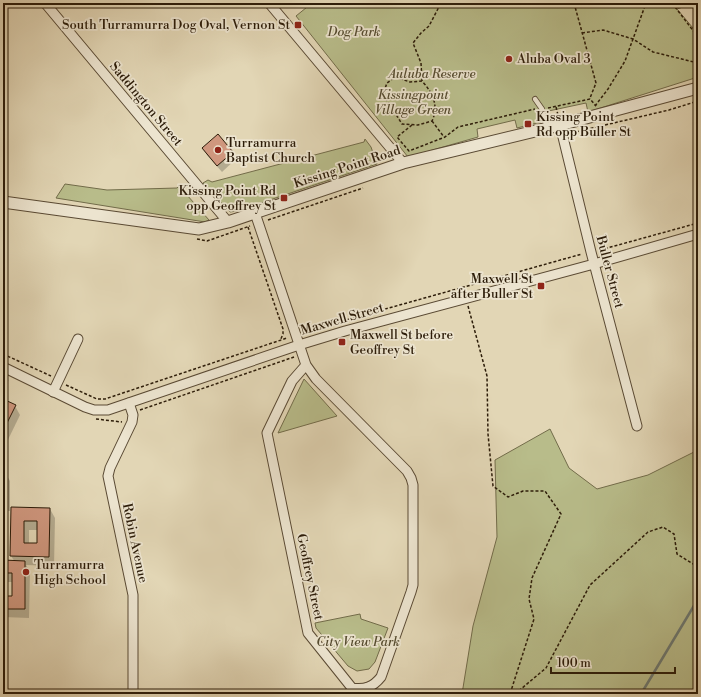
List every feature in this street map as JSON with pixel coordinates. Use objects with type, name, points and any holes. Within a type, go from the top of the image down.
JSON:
[{"type":"street","name":"Saddington Street","points":[[45,3],[228,222]]},
{"type":"street","points":[[269,3],[403,163]]},
{"type":"street","name":"Kissing Point Road","points":[[3,202],[199,229],[228,222],[403,163],[547,128],[559,122],[698,88]]},
{"type":"street","name":"Buller Street","points":[[559,122],[594,264],[637,426]]},
{"type":"street","name":"Geoffrey Street","points":[[255,213],[306,365],[316,379],[407,471],[413,485],[413,585],[381,677],[375,684],[366,688],[352,688],[308,633],[267,433],[292,381],[306,365]]},
{"type":"street","name":"Maxwell Street","points":[[3,367],[86,407],[94,410],[108,410],[345,330],[594,264],[698,234]]},
{"type":"street","points":[[53,392],[78,339]]},
{"type":"street","name":"Robin Avenue","points":[[129,403],[133,415],[132,422],[110,468],[108,476],[133,595],[133,694]]},
{"type":"lane","points":[[535,99],[542,109],[547,128]]},
{"type":"path","points":[[432,121],[435,113],[434,102],[431,90],[422,81],[421,62],[413,43],[420,33],[429,26],[441,3]]},
{"type":"path","points":[[574,3],[596,83],[590,98]]},
{"type":"path","points":[[590,98],[595,106],[625,62],[646,3]]},
{"type":"path","points":[[672,3],[698,37]]},
{"type":"path","points":[[582,33],[603,30],[633,39],[654,52],[698,63]]},
{"type":"path","points":[[422,81],[410,82],[395,77],[387,83],[383,94],[402,124],[418,125],[432,121]]},
{"type":"path","points":[[412,125],[397,136],[409,151],[445,137],[458,127],[534,109],[542,109],[590,98]]},
{"type":"path","points":[[571,133],[669,110],[698,101]]},
{"type":"path","points":[[556,106],[559,122]]},
{"type":"path","points":[[432,121],[445,137]]},
{"type":"path","points":[[268,220],[362,188]]},
{"type":"path","points":[[596,251],[698,223]]},
{"type":"path","points":[[248,227],[282,329],[283,334],[280,341]]},
{"type":"path","points":[[303,332],[584,253]]},
{"type":"path","points":[[466,298],[487,376],[488,434],[493,486],[508,497],[523,491],[545,491],[561,514],[532,578],[529,600],[534,619],[510,694]]},
{"type":"path","points":[[65,385],[98,399],[104,399],[289,338]]},
{"type":"path","points":[[3,354],[52,377]]},
{"type":"path","points":[[140,410],[295,356]]},
{"type":"path","points":[[4,387],[8,379]]},
{"type":"path","points":[[515,694],[546,668],[590,585],[648,532],[663,527],[674,534],[677,554],[698,567]]},
{"type":"green space","name":"Auluba Reserve","points":[[312,3],[695,3],[677,9],[698,34],[698,77],[588,112],[586,103],[539,113],[541,122],[517,128],[515,120],[477,129],[478,137],[408,157],[296,16]]},
{"type":"green space","points":[[365,139],[371,147],[377,164],[237,211],[230,212],[203,183],[208,180],[212,182],[364,142]]},
{"type":"green space","points":[[65,184],[107,190],[177,188],[179,186],[209,220],[205,222],[56,198]]},
{"type":"green space","points":[[304,379],[337,416],[278,433]]},
{"type":"green space","points":[[550,429],[569,468],[597,489],[648,475],[698,450],[698,683],[690,694],[462,694],[473,626],[497,537],[495,460]]},
{"type":"green space","name":"City View Park","points":[[360,614],[361,619],[388,628],[375,662],[369,669],[357,671],[348,666],[316,628],[315,623]]},
{"type":"building","name":"Turramurra Baptist Church","points":[[218,134],[233,152],[217,166],[202,148]]},
{"type":"building","points":[[3,399],[16,405],[3,431]]},
{"type":"building","points":[[3,473],[7,473],[7,505],[3,505]]},
{"type":"building","points":[[11,507],[50,508],[49,557],[10,556]],"holes":[[[24,521],[37,521],[37,543],[24,543]]]},
{"type":"building","points":[[3,560],[25,561],[25,609],[3,609],[3,596],[12,596],[12,573],[3,573]]},
{"type":"waterway","points":[[641,694],[698,599]]},
{"type":"place","name":"South Turramurra Dog Oval, Vernon St","points":[[298,25]]},
{"type":"place","name":"Aluba Oval 3","points":[[509,59]]},
{"type":"place","name":"Kissing Point Rd opp Buller St","points":[[528,124]]},
{"type":"place","name":"Turramurra Baptist Church","points":[[218,150]]},
{"type":"place","name":"Kissing Point Rd opp Geoffrey St","points":[[284,198]]},
{"type":"place","name":"Maxwell St after Buller St","points":[[541,286]]},
{"type":"place","name":"Maxwell St before Geoffrey St","points":[[342,342]]},
{"type":"place","name":"Turramurra High School","points":[[26,572]]},
{"type":"park label","name":"Dog Park","points":[[354,32]]},
{"type":"park label","name":"Kissingpoint Village Green","points":[[413,102]]}]
